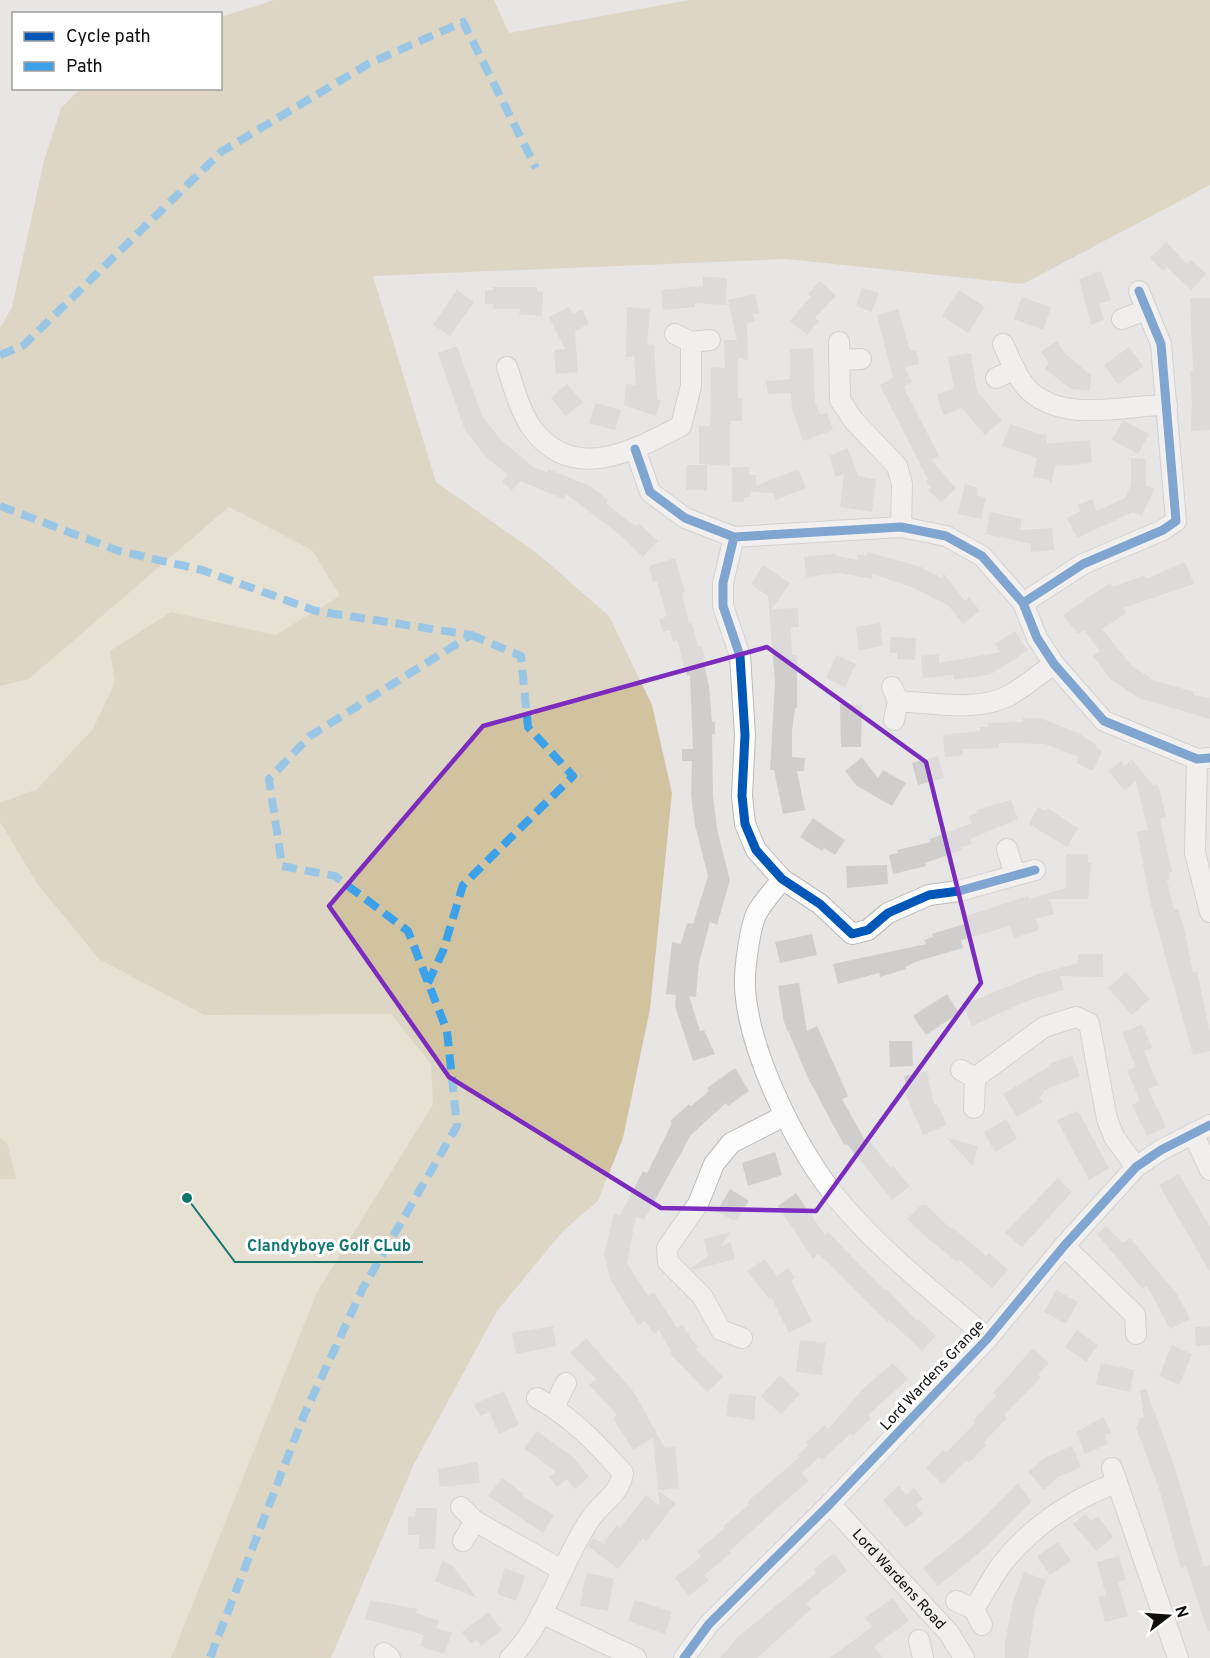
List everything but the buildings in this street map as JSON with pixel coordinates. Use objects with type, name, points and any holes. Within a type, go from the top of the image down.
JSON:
[{"type":"street","points":[[1023,603],[1083,564],[1163,530],[1176,521],[1161,344],[1139,291]]},
{"type":"street","points":[[1122,319],[1146,310]]},
{"type":"street","points":[[507,366],[534,431],[559,452],[588,461],[635,449],[681,426],[691,386],[692,339]]},
{"type":"street","points":[[1004,344],[1015,369],[1032,393],[1066,410],[1094,411],[1167,405]]},
{"type":"street","points":[[861,359],[839,351],[840,400],[854,421],[897,466],[902,484],[901,527]]},
{"type":"street","points":[[996,378],[1015,369]]},
{"type":"street","points":[[635,449],[650,492],[685,518],[734,537],[901,527],[946,536],[982,556],[1023,603],[1037,638],[1054,664],[1104,721],[1203,758],[1195,853],[1210,912]]},
{"type":"street","points":[[734,537],[723,583],[723,606],[740,656],[745,735],[742,796],[745,824],[756,850],[783,879],[820,904],[852,934],[868,930],[888,913],[929,895],[959,891],[1035,870]]},
{"type":"street","points":[[895,703],[993,702],[1009,695],[1054,664]]},
{"type":"street","points":[[1007,849],[1015,875]]},
{"type":"street","points":[[783,879],[754,918],[745,987],[751,1029],[784,1116],[813,1166],[841,1203],[913,1274],[988,1338]]},
{"type":"street","points":[[974,1108],[968,1074],[1044,1027],[1076,1017],[1089,1023],[1107,1119],[1114,1137],[1136,1167]]},
{"type":"street","points":[[742,1338],[721,1330],[702,1296],[668,1262],[667,1248],[698,1204],[714,1164],[731,1143],[784,1116]]},
{"type":"street","points":[[1202,1129],[1210,1170]]},
{"type":"street","name":"Lord Wardens Grange","points":[[684,1658],[709,1624],[830,1504],[988,1338],[1064,1246],[1136,1167],[1161,1150],[1202,1129]]},
{"type":"street","points":[[1064,1246],[1084,1268],[1118,1296],[1135,1316],[1136,1334]]},
{"type":"street","points":[[510,1658],[541,1613],[590,1519],[621,1485],[623,1473],[588,1434],[545,1403],[566,1383]]},
{"type":"street","points":[[956,1601],[978,1617],[1001,1565],[1043,1522],[1114,1475],[1178,1658]]},
{"type":"street","name":"Lord Wardens Road","points":[[830,1504],[949,1633],[964,1658]]},
{"type":"street","points":[[461,1507],[475,1521],[562,1570]]},
{"type":"street","points":[[463,1541],[475,1521]]},
{"type":"street","points":[[541,1613],[636,1658]]},
{"type":"highlighted area","points":[[767,647],[926,762],[981,983],[816,1211],[661,1208],[449,1077],[329,906],[483,726]]},
{"type":"shaded area","points":[[274,0],[494,0],[509,33],[689,0],[1210,0],[1210,185],[1023,284],[786,259],[373,276],[436,482],[538,554],[609,616],[652,705],[672,793],[650,1009],[623,1138],[598,1201],[564,1230],[497,1311],[414,1464],[331,1658],[171,1658],[317,1292],[433,1104],[431,1064],[391,1014],[204,1015],[99,959],[38,885],[0,822],[0,803],[37,789],[93,729],[115,682],[110,651],[171,612],[275,635],[340,596],[312,550],[229,507],[29,679],[0,686],[0,328],[12,307],[44,161],[61,108],[79,90],[222,90],[222,17]]},
{"type":"shaded area","points":[[230,507],[313,550],[340,597],[275,635],[171,612],[115,682],[93,729],[37,789],[0,803],[0,686],[29,679]]},
{"type":"shaded area","points":[[0,822],[42,891],[99,959],[204,1015],[391,1014],[432,1064],[433,1104],[317,1292],[171,1658],[0,1658]]},
{"type":"shaded area","points":[[0,1138],[7,1143],[16,1179],[0,1179]]},
{"type":"marked path","points":[[0,355],[24,345],[221,152],[368,64],[463,22],[536,168]]},
{"type":"marked path","points":[[0,506],[119,551],[202,570],[316,611],[471,635],[310,736],[269,779],[282,866],[335,876],[408,931],[447,1031],[457,1126],[363,1288],[304,1415],[210,1658]]},
{"type":"marked path","points":[[428,983],[443,951],[463,885],[573,776],[528,727],[521,656],[471,635]]},
{"type":"cycle path","points":[[1023,603],[1083,564],[1163,530],[1176,521],[1161,344],[1139,291]]},
{"type":"cycle path","points":[[635,449],[650,492],[685,518],[734,537],[901,527],[946,536],[982,556],[1023,603],[1037,638],[1054,664],[1104,721],[1197,759],[1210,758]]},
{"type":"cycle path","points":[[734,537],[723,583],[723,606],[740,656],[745,735],[742,796],[745,824],[756,850],[782,879],[820,904],[852,934],[868,930],[888,913],[929,895],[959,891],[1035,870]]},
{"type":"cycle path","points":[[684,1658],[709,1624],[830,1504],[988,1338],[1064,1246],[1136,1167],[1161,1150],[1210,1125]]},
{"type":"place","name":"Clandyboye Golf CLub","points":[[187,1198]]}]
